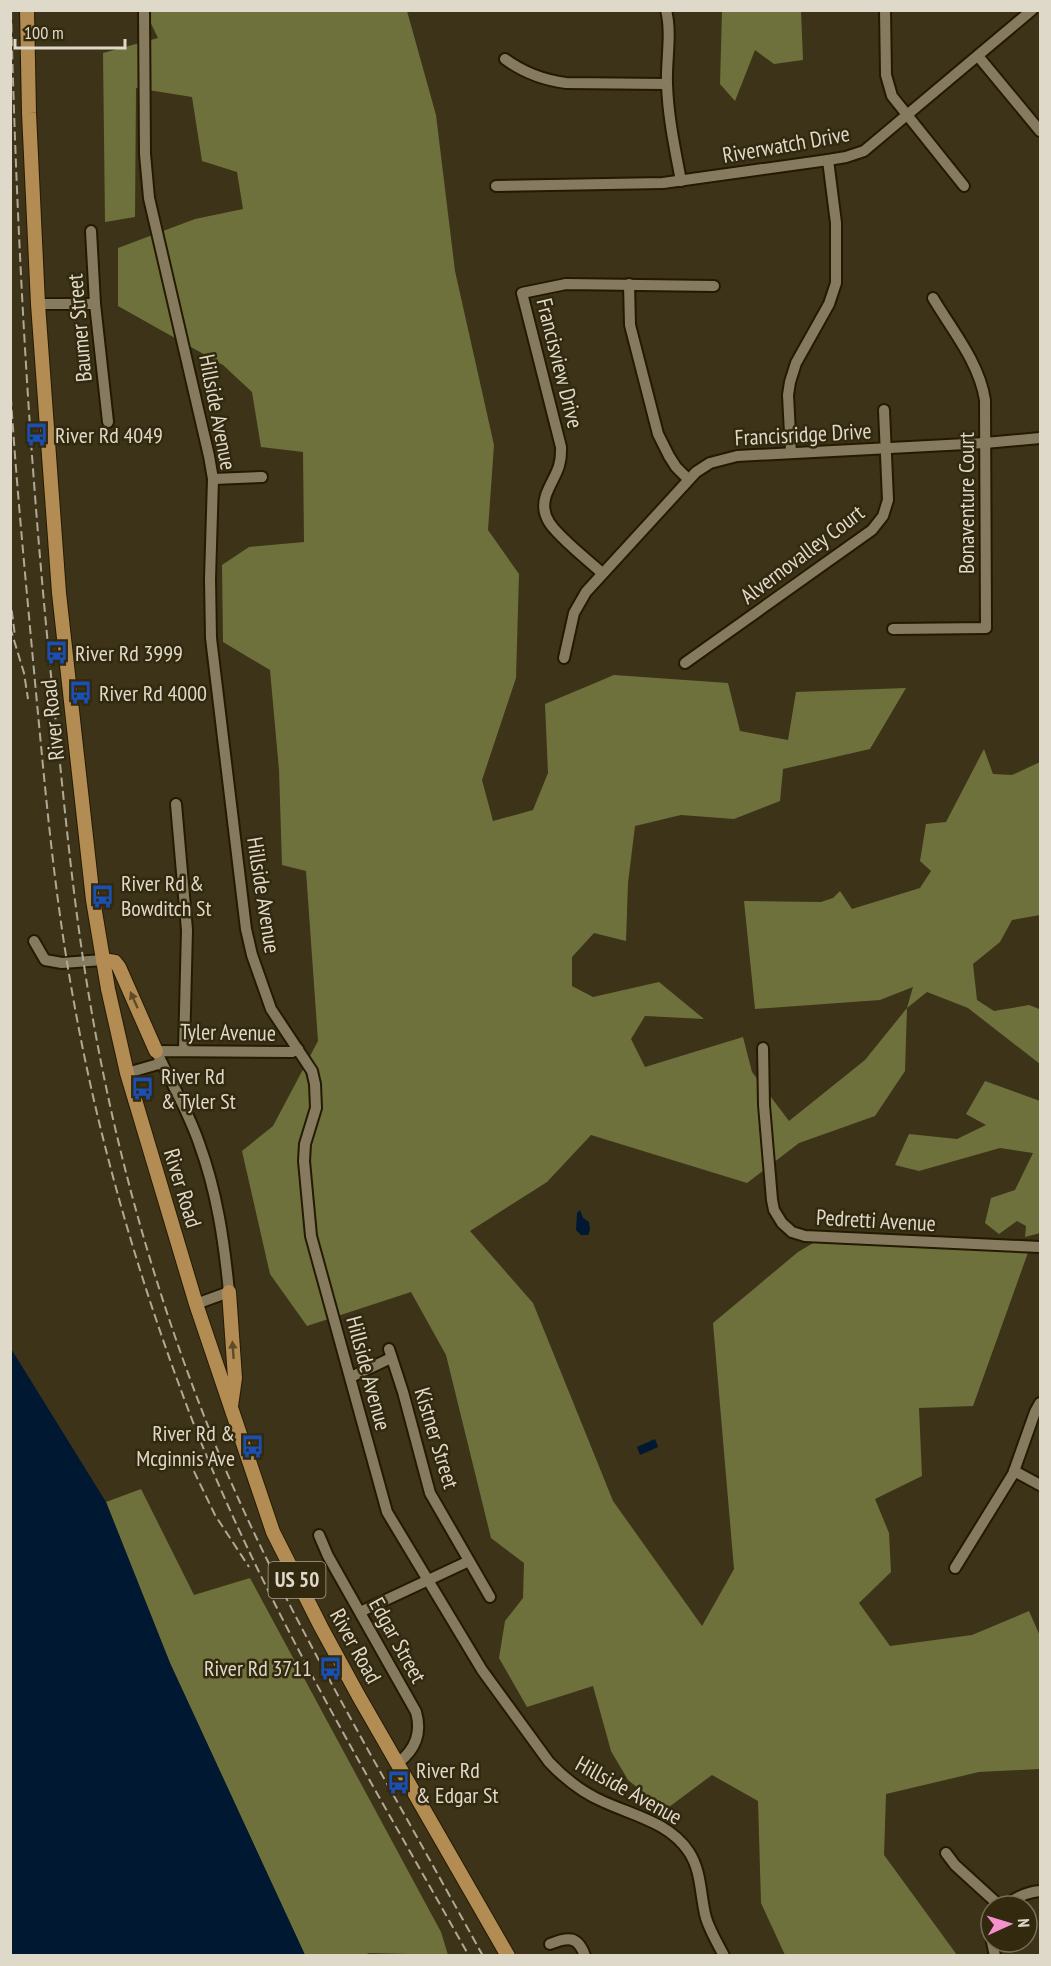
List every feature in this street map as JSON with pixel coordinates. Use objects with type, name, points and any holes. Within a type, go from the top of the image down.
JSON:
[{"type":"main road","name":"River Road","points":[[27,10],[38,304],[59,593],[93,900],[127,1073],[196,1304],[273,1532],[326,1637],[508,1956]]},
{"type":"main road","points":[[103,960],[115,962],[119,967],[159,1057]]},
{"type":"main road","points":[[229,1292],[235,1378],[230,1408]]},
{"type":"street","name":"Hillside Avenue","points":[[144,10],[145,154],[149,198],[213,479],[211,638],[241,899],[252,955],[271,1009],[312,1071],[316,1108],[305,1144],[304,1161],[311,1236],[387,1512],[482,1670],[549,1762],[588,1794],[659,1825],[671,1832],[685,1846],[696,1864],[707,1921],[724,1956]]},
{"type":"street","points":[[666,10],[668,24],[666,84],[681,181]]},
{"type":"street","points":[[885,10],[886,75],[891,96],[964,186]]},
{"type":"street","name":"Riverwatch Drive","points":[[496,186],[663,183],[846,157],[864,151],[1032,10]]},
{"type":"street","points":[[978,56],[1041,131]]},
{"type":"street","points":[[505,58],[527,73],[553,82],[666,84]]},
{"type":"street","points":[[791,453],[788,395],[792,372],[829,304],[836,283],[836,223],[828,160]]},
{"type":"street","name":"Baumer Street","points":[[91,231],[95,304],[108,422]]},
{"type":"street","name":"Francisview Drive","points":[[602,573],[553,528],[546,516],[545,502],[560,464],[561,447],[522,293],[566,284],[714,286]]},
{"type":"street","points":[[630,284],[630,325],[658,434],[676,467],[688,479]]},
{"type":"street","name":"Bonaventure Court","points":[[893,629],[986,628],[985,400],[979,376],[933,298]]},
{"type":"street","points":[[38,304],[95,304]]},
{"type":"street","name":"Alvernovalley Court","points":[[685,663],[872,530],[883,516],[888,500],[884,410]]},
{"type":"street","name":"Francisridge Drive","points":[[564,658],[574,613],[586,592],[688,479],[704,466],[737,456],[1041,438]]},
{"type":"street","points":[[213,479],[262,477]]},
{"type":"street","points":[[176,804],[187,930],[184,1050]]},
{"type":"street","points":[[34,941],[45,960],[62,963],[103,960]]},
{"type":"street","name":"Pedretti Avenue","points":[[763,1048],[764,1105],[772,1200],[777,1216],[786,1228],[805,1236],[1041,1247]]},
{"type":"street","name":"Tyler Avenue","points":[[127,1073],[159,1057],[184,1050],[292,1052],[298,1049]]},
{"type":"street","name":"River Road","points":[[159,1057],[199,1142],[208,1172],[220,1215],[229,1292]]},
{"type":"street","points":[[196,1304],[229,1292]]},
{"type":"street","name":"Kistner Street","points":[[351,1377],[390,1353],[430,1493],[490,1597]]},
{"type":"street","points":[[955,1568],[1014,1471],[1035,1412],[1041,1403]]},
{"type":"street","points":[[1014,1471],[1041,1485]]},
{"type":"street","name":"Edgar Street","points":[[319,1535],[328,1556],[418,1718],[418,1732],[414,1746],[398,1763]]},
{"type":"street","points":[[360,1612],[469,1561]]},
{"type":"street","points":[[946,1853],[955,1865],[987,1894]]},
{"type":"street","points":[[1024,1894],[1041,1891]]},
{"type":"street","points":[[550,1944],[564,1938],[569,1939],[579,1944],[585,1956]]},
{"type":"green space","points":[[145,11],[407,11],[436,115],[455,271],[494,445],[488,530],[519,574],[516,678],[482,780],[493,821],[533,810],[548,773],[545,704],[614,675],[728,683],[740,731],[788,740],[796,692],[906,688],[870,749],[783,769],[780,801],[734,819],[681,815],[635,826],[628,883],[626,941],[594,933],[572,957],[572,986],[593,997],[659,982],[704,1019],[645,1016],[631,1039],[645,1067],[743,1037],[752,1072],[789,1121],[865,1060],[907,1008],[905,1071],[875,1116],[799,1143],[747,1183],[591,1135],[547,1182],[470,1231],[533,1303],[613,1501],[702,1626],[734,1569],[713,1323],[798,1252],[825,1236],[1030,1247],[973,1406],[919,1408],[922,1476],[875,1499],[889,1533],[891,1572],[859,1603],[890,1646],[972,1635],[1029,1611],[1040,1636],[1040,1769],[979,1772],[886,1794],[884,1855],[957,1955],[785,1955],[761,1903],[758,1801],[712,1775],[665,1810],[628,1780],[611,1751],[593,1686],[527,1707],[499,1658],[505,1621],[523,1598],[524,1563],[491,1538],[446,1355],[411,1292],[307,1326],[270,1274],[242,1151],[273,1126],[318,1041],[306,871],[282,865],[279,770],[270,670],[223,642],[222,565],[249,547],[304,542],[303,452],[261,447],[252,392],[223,365],[118,306],[118,248],[195,219],[243,209],[237,172],[202,161],[192,97],[136,88],[135,217],[105,222],[103,53],[158,38]]},
{"type":"green space","points":[[722,11],[801,11],[803,60],[774,64],[755,50],[735,101],[720,84]]},
{"type":"green space","points":[[984,749],[993,774],[1012,775],[1040,762],[1040,915],[1012,920],[1000,942],[973,964],[977,1000],[994,1011],[1029,1005],[1039,1009],[1040,1007],[1040,1064],[968,1008],[927,992],[907,1008],[913,987],[880,1000],[755,1009],[744,901],[821,902],[833,898],[840,891],[852,909],[920,888],[931,871],[920,861],[926,824],[946,822]]},
{"type":"green space","points":[[985,1081],[1040,1101],[1040,1233],[1025,1237],[1026,1226],[1017,1221],[999,1234],[985,1223],[991,1198],[1015,1190],[1033,1153],[1000,1148],[919,1171],[895,1165],[909,1134],[957,1139],[986,1125],[966,1114]]},
{"type":"green space","points":[[141,1489],[194,1595],[250,1578],[441,1932],[448,1955],[369,1953],[361,1956],[305,1955],[170,1663],[106,1502]]},
{"type":"water","points":[[580,1210],[583,1218],[589,1222],[588,1235],[581,1235],[576,1230],[577,1213]]},
{"type":"water","points":[[10,1347],[106,1502],[170,1663],[305,1955],[11,1955]]},
{"type":"water","points":[[655,1439],[658,1447],[640,1455],[637,1447]]},
{"type":"railway","points":[[11,10],[26,363],[46,626],[66,825],[80,935],[101,1061],[124,1166],[169,1320],[206,1421],[242,1506],[324,1670],[483,1956]]},
{"type":"railway","points":[[10,383],[35,682],[60,919],[84,1052],[124,1216],[176,1377],[196,1430],[256,1566],[324,1697],[469,1956]]},
{"type":"railway","points":[[10,597],[15,636]]},
{"type":"railway","points":[[10,627],[24,673],[28,699]]},
{"type":"railway","points":[[188,1459],[215,1515],[249,1567]]},
{"type":"place","name":"River Rd 4049","points":[[37,435]]},
{"type":"place","name":"River Rd 3999","points":[[57,653]]},
{"type":"place","name":"River Rd 4000","points":[[81,693]]},
{"type":"place","name":"River Rd & Bowditch St","points":[[103,896]]},
{"type":"place","name":"River Rd & Tyler St","points":[[143,1089]]},
{"type":"place","name":"River Rd & Mcginnis Ave","points":[[253,1446]]},
{"type":"place","name":"River Rd 3711","points":[[330,1668]]},
{"type":"place","name":"River Rd & Edgar St","points":[[398,1783]]}]
